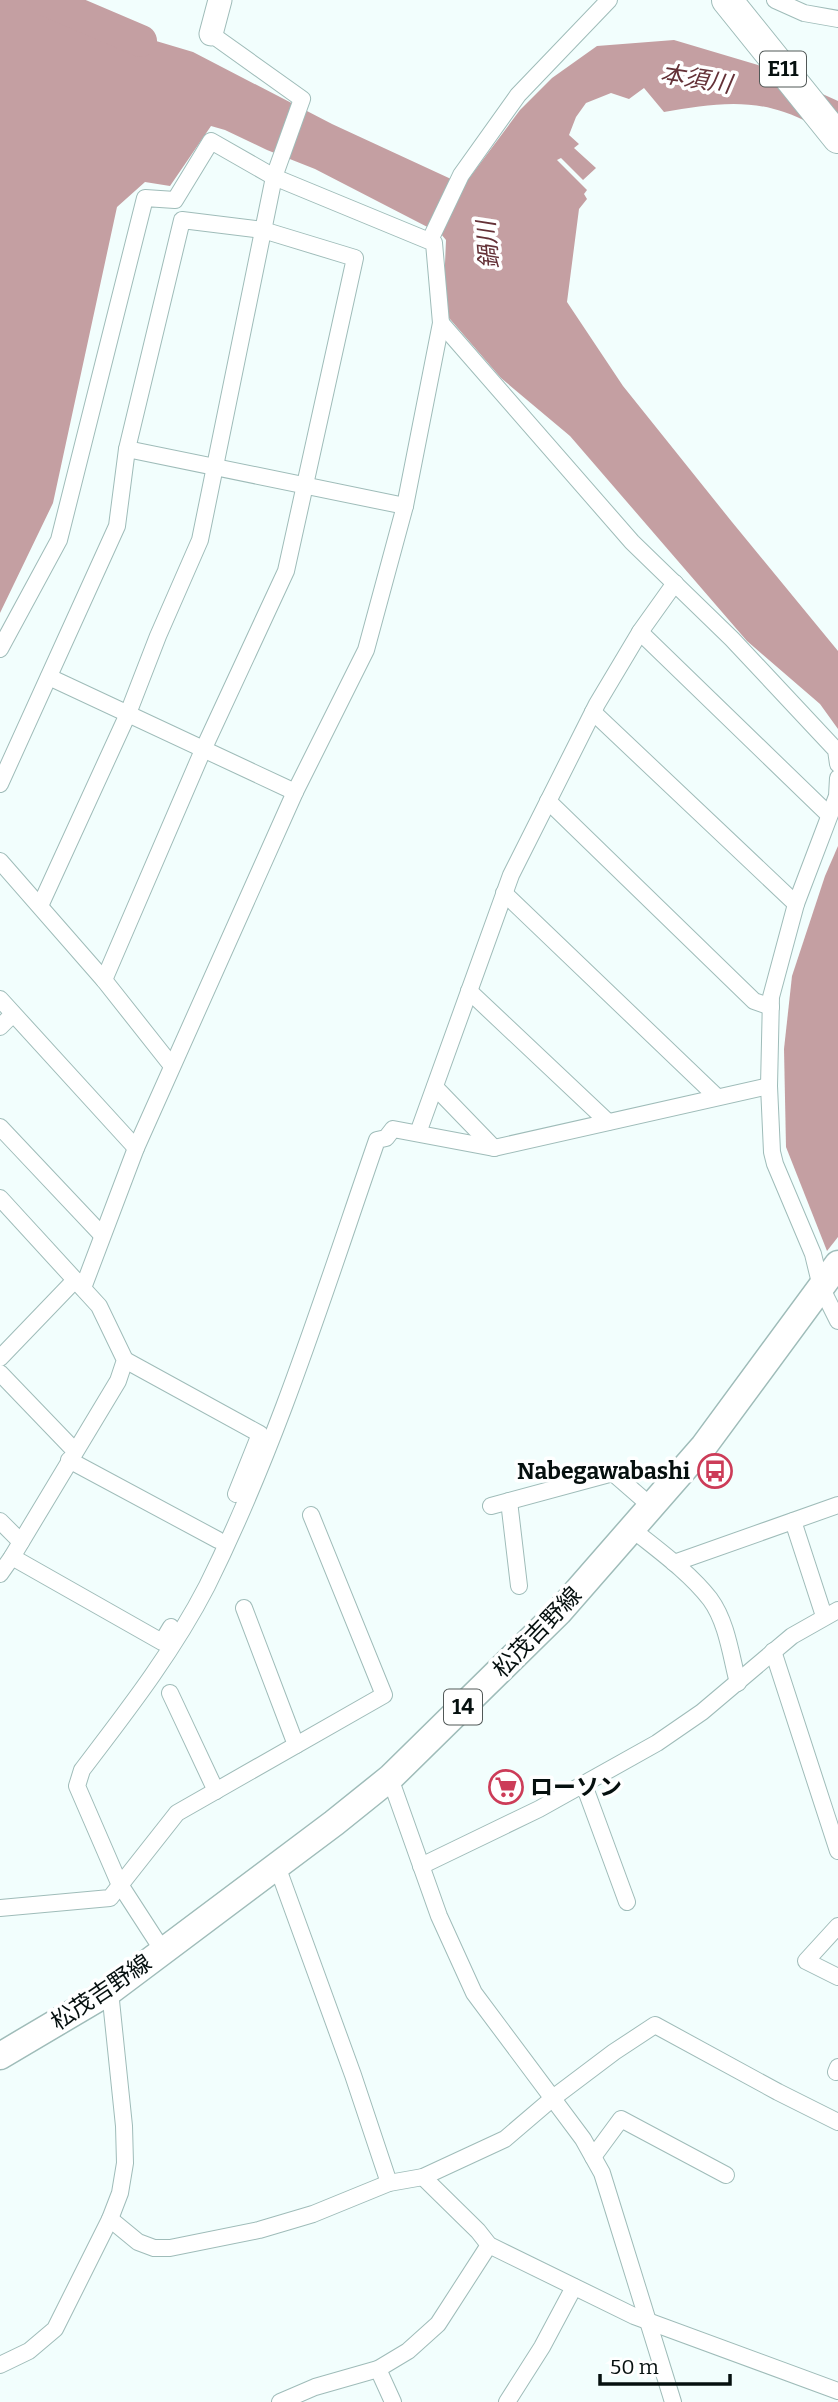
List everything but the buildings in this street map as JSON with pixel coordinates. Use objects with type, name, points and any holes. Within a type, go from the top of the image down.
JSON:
[{"type":"highway","name":"E11","points":[[727,0],[838,138]]},
{"type":"main road","name":"松茂吉野線","points":[[0,2056],[110,1991],[390,1778],[559,1612],[652,1507],[704,1446],[838,1264]]},
{"type":"street","points":[[40,906],[127,716],[200,540],[276,169],[302,99],[211,34],[220,0]]},
{"type":"street","points":[[431,237],[461,175],[518,95],[609,0]]},
{"type":"street","points":[[775,0],[804,13],[838,19]]},
{"type":"street","points":[[0,649],[59,540],[145,198],[175,200],[211,141],[431,237],[435,243],[441,323],[405,506],[366,650],[295,792],[172,1066],[79,1284],[0,1358]]},
{"type":"street","points":[[0,785],[117,526],[127,449],[182,220],[263,230],[355,258],[286,571],[203,750],[104,980]]},
{"type":"street","points":[[441,323],[632,542],[732,639],[836,750],[838,764]]},
{"type":"street","points":[[127,449],[405,506]]},
{"type":"street","points":[[418,1133],[511,875],[593,712],[640,632],[675,583]]},
{"type":"street","points":[[640,632],[828,814]]},
{"type":"street","points":[[49,677],[127,716],[295,792]]},
{"type":"street","points":[[593,712],[796,904]]},
{"type":"street","points":[[838,778],[837,796],[796,904],[771,997],[769,1086],[775,1164],[813,1254],[821,1287],[838,1321]]},
{"type":"street","points":[[548,801],[754,1000],[771,1007]]},
{"type":"street","points":[[0,861],[104,980],[172,1066]]},
{"type":"street","points":[[504,893],[717,1097]]},
{"type":"street","points":[[469,991],[608,1122]]},
{"type":"street","points":[[0,999],[136,1148]]},
{"type":"street","points":[[0,1027],[13,1014]]},
{"type":"street","points":[[163,1951],[119,1883],[77,1786],[82,1770],[147,1685],[206,1587],[276,1429],[377,1140],[386,1138],[393,1129],[494,1148],[769,1086]]},
{"type":"street","points":[[435,1087],[494,1148]]},
{"type":"street","points":[[0,1126],[102,1235]]},
{"type":"street","points":[[0,1198],[99,1306],[125,1360],[260,1434],[213,1554],[162,1642],[12,1557]]},
{"type":"street","points":[[0,1574],[118,1381],[125,1360]]},
{"type":"street","points":[[0,1373],[72,1455],[218,1540]]},
{"type":"street","points":[[491,1506],[613,1473],[652,1507]]},
{"type":"street","points":[[509,1501],[519,1586]]},
{"type":"street","points":[[674,1563],[838,1504]]},
{"type":"street","points":[[0,1908],[110,1898],[119,1883],[177,1813],[384,1695],[311,1516]]},
{"type":"street","points":[[0,1521],[21,1542]]},
{"type":"street","points":[[421,1866],[503,1828],[657,1743],[702,1712],[772,1651],[831,1613],[793,1521]]},
{"type":"street","points":[[632,1529],[674,1563],[710,1600],[725,1630],[738,1683]]},
{"type":"street","points":[[244,1608],[296,1745]]},
{"type":"street","points":[[772,1651],[838,1851]]},
{"type":"street","points":[[170,1693],[215,1791]]},
{"type":"street","points":[[390,1778],[439,1916],[474,1993],[583,2139],[602,2173],[673,2402]]},
{"type":"street","points":[[584,1785],[627,1902]]},
{"type":"street","points":[[277,1866],[353,2075],[388,2183]]},
{"type":"street","points":[[838,1926],[806,1961],[838,1977]]},
{"type":"street","points":[[0,2365],[29,2351],[55,2329],[110,2219],[120,2193],[125,2163],[124,2126],[110,1991]]},
{"type":"street","points":[[110,2219],[138,2242],[154,2248],[170,2248],[259,2230],[313,2214],[388,2183],[423,2177],[505,2139],[553,2098],[655,2025],[838,2122]]},
{"type":"street","points":[[593,2157],[621,2119],[726,2175]]},
{"type":"street","points":[[423,2177],[489,2245],[648,2322],[838,2391]]},
{"type":"street","points":[[280,2402],[315,2387],[378,2369],[408,2351],[438,2324],[489,2245]]},
{"type":"street","points":[[507,2402],[542,2347],[574,2287]]},
{"type":"street","points":[[378,2369],[393,2402]]},
{"type":"water","name":"本須川","points":[[0,0],[77,0],[89,21],[193,52],[332,124],[464,185],[520,110],[552,78],[597,46],[674,40],[758,65],[838,101],[838,139],[798,117],[769,108],[724,104],[664,112],[644,88],[629,99],[611,93],[586,103],[576,117],[569,135],[579,144],[574,148],[596,168],[583,180],[561,158],[557,160],[587,190],[584,194],[587,199],[579,209],[567,302],[623,386],[838,651],[838,729],[820,704],[747,641],[570,436],[501,378],[443,311],[446,240],[441,234],[315,169],[211,126],[170,186],[145,182],[117,207],[53,503],[0,613]]},
{"type":"water","points":[[838,846],[838,1237],[827,1251],[786,1147],[784,1049],[792,976],[825,876]]},
{"type":"waterway","name":"鍋川","points":[[45,0],[141,41]]},
{"type":"place","name":"Nabegawabashi","points":[[715,1471]]},
{"type":"place","name":"ローソン","points":[[506,1787]]}]
